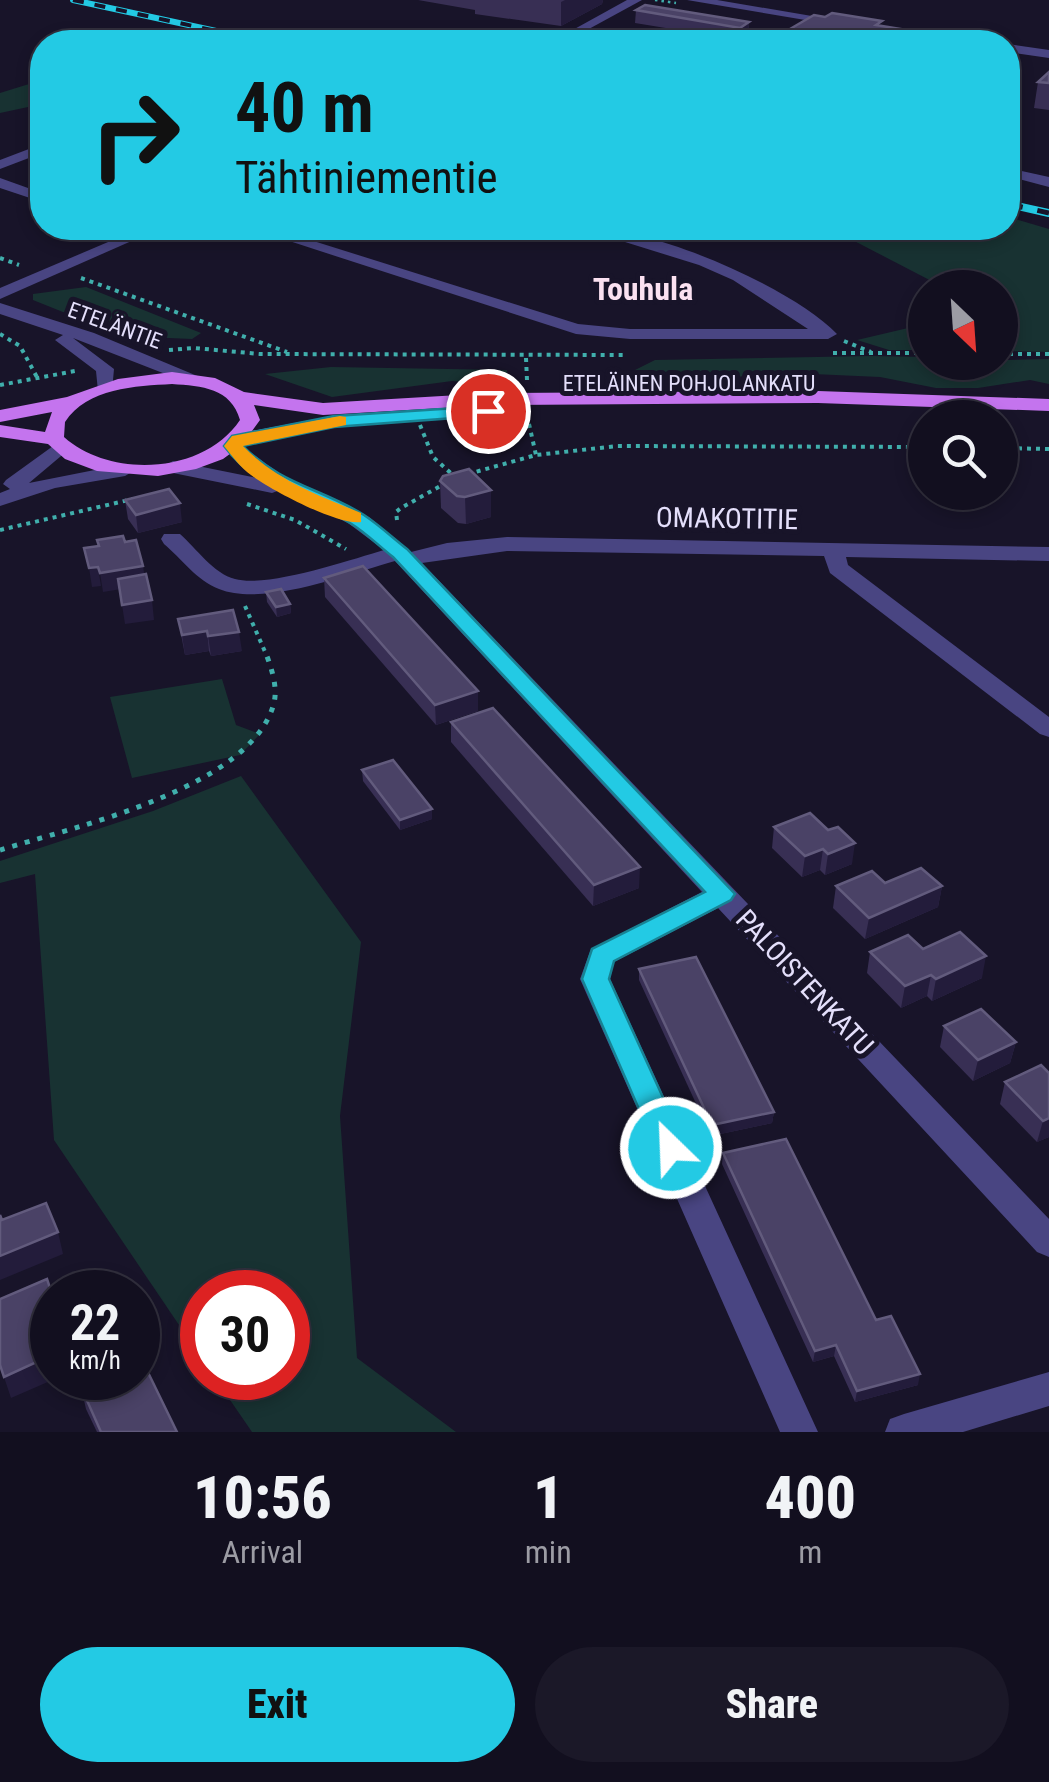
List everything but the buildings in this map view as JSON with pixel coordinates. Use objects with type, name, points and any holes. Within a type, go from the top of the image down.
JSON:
[{"type":"main road","points":[[0,416],[72,402],[104,387],[148,380],[198,380]]},
{"type":"main road","name":"ETELÄINEN POHJOLANKATU","points":[[198,380],[225,387],[240,397],[322,409],[512,399],[818,397],[1049,405]]},
{"type":"main road","points":[[236,443],[250,420],[240,397]]},
{"type":"main road","points":[[0,431],[57,443],[56,420],[72,402]]},
{"type":"main road","name":"ETELÄINEN POHJOLANKATU","points":[[57,443],[88,464],[125,470],[173,467],[236,443],[334,421],[460,412],[822,408],[902,402]]},
{"type":"street","points":[[580,30],[636,0]]},
{"type":"street","points":[[693,0],[857,25]]},
{"type":"street","points":[[1042,53],[1046,37]]},
{"type":"street","points":[[0,165],[30,153]]},
{"type":"street","points":[[1020,175],[1049,182]]},
{"type":"street","points":[[0,183],[30,194]]},
{"type":"street","points":[[0,294],[123,240]]},
{"type":"street","points":[[295,240],[576,329],[630,334],[828,334]]},
{"type":"street","points":[[632,240],[705,260],[739,276],[828,334]]},
{"type":"street","name":"ETELÄNTIE","points":[[8,312],[88,337],[198,380]]},
{"type":"street","name":"ETELÄNTIE","points":[[8,312],[94,359],[105,370],[104,387]]},
{"type":"street","points":[[0,489],[32,473],[57,443]]},
{"type":"street","name":"PALOISTENKATU","points":[[236,443],[256,470],[291,491],[356,518],[404,547],[1049,1242]]},
{"type":"street","name":"PALOISTENKATU","points":[[173,467],[291,491]]},
{"type":"street","points":[[0,500],[51,482],[125,470]]},
{"type":"street","points":[[172,539],[227,585],[242,588]]},
{"type":"street","name":"OMAKOTITIE","points":[[242,588],[268,586],[404,547],[447,550],[507,544],[1049,554]]},
{"type":"street","points":[[834,549],[838,568],[1049,729]]},
{"type":"street","points":[[722,894],[602,956],[596,979],[799,1432]]},
{"type":"street","points":[[904,1432],[1049,1389]]},
{"type":"path","points":[[58,270],[290,353]]},
{"type":"path","points":[[0,334],[20,346],[38,379]]},
{"type":"path","points":[[828,334],[874,353]]},
{"type":"path","points":[[156,353],[204,346],[243,353],[526,358],[630,355]]},
{"type":"path","points":[[820,353],[908,353]]},
{"type":"path","points":[[1018,354],[1049,354]]},
{"type":"path","points":[[526,358],[528,388]]},
{"type":"path","points":[[0,385],[87,368]]},
{"type":"path","points":[[529,424],[536,455]]},
{"type":"path","points":[[420,425],[433,456],[458,478]]},
{"type":"path","points":[[404,547],[396,512],[458,478],[536,455],[617,446],[908,448]]},
{"type":"path","points":[[1018,448],[1049,449]]},
{"type":"path","points":[[0,530],[144,497]]},
{"type":"path","points":[[245,504],[295,520],[351,552]]},
{"type":"path","points":[[0,520],[8,528]]},
{"type":"path","points":[[0,850],[156,798],[210,774],[240,755],[260,734],[275,704],[273,675],[242,600],[242,588]]},
{"type":"green space","points":[[30,84],[30,107],[0,113],[0,93]]},
{"type":"green space","points":[[1020,221],[1049,229],[1049,352],[1018,351],[1018,270],[910,270],[852,240],[1020,240]]},
{"type":"green space","points":[[86,287],[201,333],[192,339],[123,336],[33,300],[33,294]]},
{"type":"green space","points":[[908,328],[908,350],[889,350],[857,340]]},
{"type":"green space","points":[[908,357],[908,380],[1018,380],[1018,360],[1049,359],[1049,384],[1030,380],[978,388],[936,388],[880,377],[813,374],[637,379],[627,374],[655,360]]},
{"type":"green space","points":[[331,367],[507,370],[509,386],[452,381],[332,397],[265,374]]},
{"type":"green space","points":[[222,679],[236,725],[260,734],[240,755],[132,778],[110,697]]},
{"type":"green space","points":[[241,776],[361,942],[340,1116],[357,1358],[456,1432],[252,1432],[230,1400],[310,1400],[310,1270],[180,1270],[180,1326],[160,1297],[160,1270],[142,1270],[54,1140],[35,874],[0,883],[0,861],[153,811]]},
{"type":"railway","points":[[73,0],[212,30]]},
{"type":"railway","points":[[1020,207],[1049,213]]},
{"type":"slow traffic","points":[[340,421],[238,440],[233,446],[256,470],[291,491],[355,518]]},
{"type":"district","name":"Touhula","points":[[643,289]]},
{"type":"route","points":[[488,411],[334,421],[238,440],[233,446],[256,470],[291,491],[356,518],[400,553],[722,894],[602,956],[596,979],[671,1148]]}]
